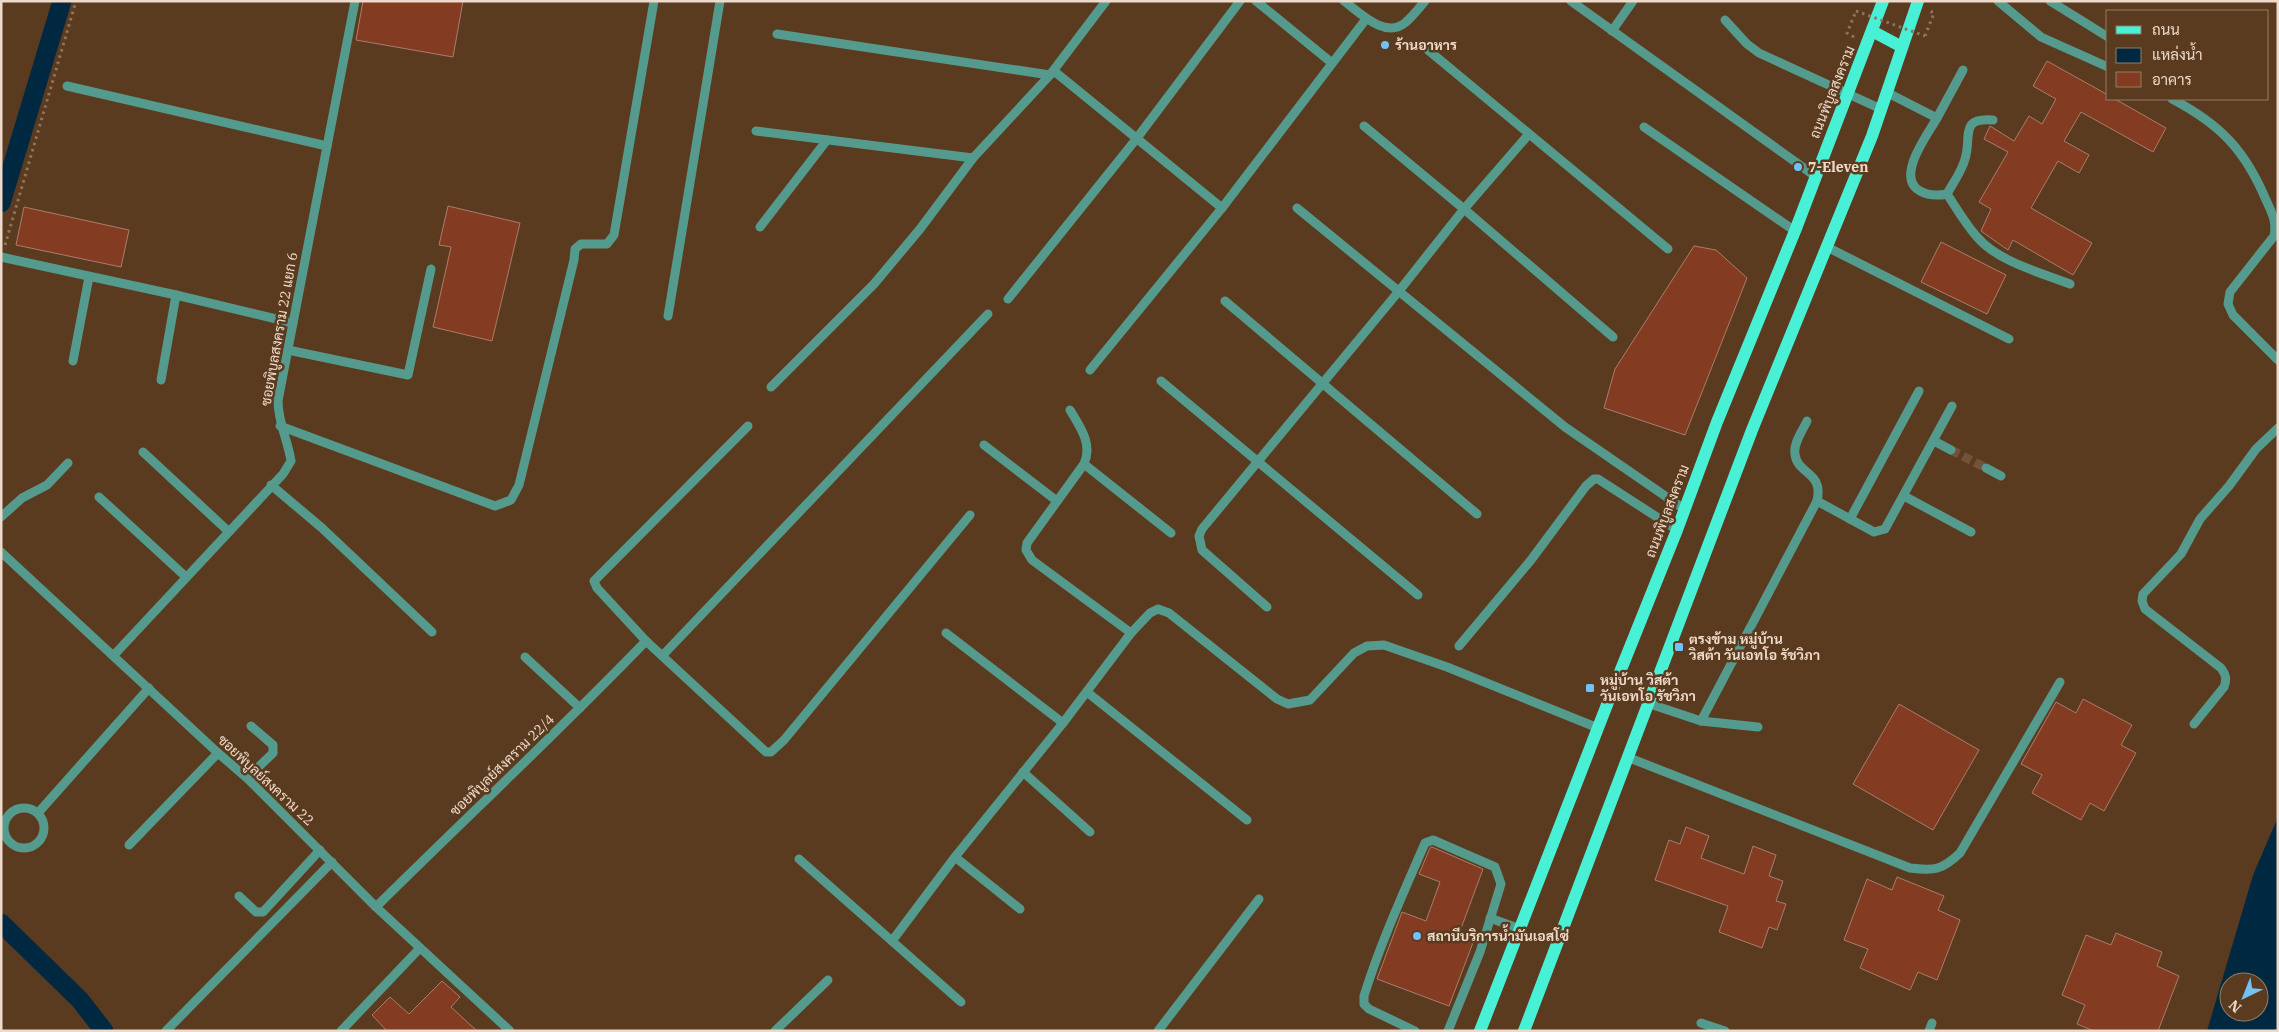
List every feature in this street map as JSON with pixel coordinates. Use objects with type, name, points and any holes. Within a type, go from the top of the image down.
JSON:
[{"type":"main road","name":"ถนนพิบูลสงคราม","points":[[1480,1031],[1677,530],[1716,422],[1795,231],[1814,176],[1883,1]]},
{"type":"main road","points":[[1524,1031],[1626,757],[1752,430],[1872,136],[1918,1]]},
{"type":"main road","points":[[1872,31],[1902,47]]},
{"type":"street","name":"ซอยพิบูลสงคราม 22 แยก 6","points":[[114,655],[283,474],[291,461],[289,447],[280,426],[278,401],[355,1]]},
{"type":"street","points":[[280,426],[495,506],[511,500],[519,486],[574,260],[575,249],[581,244],[607,244],[614,235],[654,1]]},
{"type":"street","points":[[668,316],[720,1]]},
{"type":"street","points":[[771,387],[874,284],[920,229],[973,158],[1052,73],[1106,1]]},
{"type":"street","points":[[1008,299],[1137,138],[1240,1]]},
{"type":"street","points":[[1256,1],[1332,63]]},
{"type":"street","points":[[1344,1],[1366,19],[1386,28],[1400,26],[1406,22],[1425,1]]},
{"type":"street","points":[[1572,1],[1814,176]]},
{"type":"street","points":[[1612,31],[1633,1]]},
{"type":"street","points":[[1998,1],[2041,37],[2106,66]]},
{"type":"street","points":[[2050,1],[2106,35]]},
{"type":"street","points":[[1090,370],[1222,208],[1366,19]]},
{"type":"street","points":[[1725,20],[1747,44],[1759,53],[1881,109]]},
{"type":"street","points":[[777,34],[1052,73],[1137,138],[1222,208]]},
{"type":"street","points":[[1428,50],[1668,249]]},
{"type":"street","points":[[1947,194],[1927,195],[1916,189],[1910,180],[1914,159],[1963,70]]},
{"type":"street","points":[[66,86],[327,146]]},
{"type":"street","points":[[1886,92],[1936,118]]},
{"type":"street","points":[[2174,100],[2197,112],[2238,150],[2256,176],[2273,216],[2276,226],[2274,236],[2230,292],[2228,304],[2232,316],[2278,360]]},
{"type":"street","points":[[1947,194],[1965,162],[1968,150],[1967,133],[1971,125],[1980,119],[1993,120]]},
{"type":"street","points":[[1364,126],[1613,337]]},
{"type":"street","points":[[1644,127],[1795,231]]},
{"type":"street","points":[[756,131],[973,158]]},
{"type":"street","points":[[1267,607],[1202,550],[1199,542],[1202,529],[1399,291],[1464,209],[1529,134]]},
{"type":"street","points":[[760,227],[827,140]]},
{"type":"street","points":[[1947,194],[1979,240],[2012,262],[2070,284]]},
{"type":"street","points":[[1297,208],[1565,426],[1633,476],[1684,509]]},
{"type":"street","points":[[1827,247],[2009,339]]},
{"type":"street","points":[[2,257],[293,323]]},
{"type":"street","points":[[288,350],[408,375],[431,270]]},
{"type":"street","points":[[72,361],[89,277]]},
{"type":"street","points":[[161,380],[176,295]]},
{"type":"street","points":[[1225,301],[1477,514]]},
{"type":"street","points":[[663,655],[988,314]]},
{"type":"street","points":[[1161,381],[1418,595]]},
{"type":"street","points":[[1850,519],[1919,391]]},
{"type":"street","points":[[1817,501],[1874,532],[1880,532],[1885,529],[1952,406]]},
{"type":"street","points":[[1070,410],[1084,434],[1088,455],[1084,464],[1027,543],[1026,550],[1032,560],[1132,633]]},
{"type":"street","points":[[1701,721],[1817,501],[1820,490],[1817,483],[1796,460],[1794,454],[1795,447],[1807,421]]},
{"type":"street","points":[[748,426],[594,581],[597,588],[646,641],[759,747],[771,752],[784,740],[970,515]]},
{"type":"street","points":[[2194,724],[2224,686],[2225,674],[2221,668],[2145,609],[2142,602],[2143,594],[2181,554],[2200,519],[2229,486],[2256,448],[2278,428]]},
{"type":"street","points":[[1934,441],[1950,450]]},
{"type":"street","points":[[984,445],[1057,501]]},
{"type":"street","points":[[143,452],[228,531]]},
{"type":"street","points":[[1,517],[22,498],[47,485],[68,463]]},
{"type":"street","points":[[1084,464],[1171,533]]},
{"type":"street","points":[[1986,468],[2001,476]]},
{"type":"street","points":[[1459,646],[1531,560],[1586,486],[1594,479],[1598,479],[1677,530]]},
{"type":"street","points":[[271,485],[322,528],[432,632]]},
{"type":"street","points":[[100,496],[186,577]]},
{"type":"street","points":[[1904,496],[1971,532]]},
{"type":"street","name":"ซอยพิบูลย์สงคราม 22","points":[[1,552],[218,753],[248,778],[376,907],[510,1031]]},
{"type":"street","points":[[892,941],[955,857],[1063,723],[1132,633],[1150,613],[1158,609],[1169,613],[1277,699],[1288,704],[1310,700],[1354,653],[1367,646],[1384,645],[1447,667],[1598,728]]},
{"type":"street","points":[[946,633],[1063,723]]},
{"type":"street","name":"ซอยพิบูลย์สงคราม 22/4","points":[[376,907],[646,641]]},
{"type":"street","points":[[524,657],[580,708]]},
{"type":"street","points":[[1626,757],[1910,868],[1930,870],[1945,867],[1960,853],[2060,682]]},
{"type":"street","points":[[38,813],[149,688]]},
{"type":"street","points":[[1087,692],[1247,820]]},
{"type":"street","points":[[1647,703],[1701,721],[1758,727]]},
{"type":"street","points":[[248,778],[274,750],[273,745],[252,726]]},
{"type":"street","points":[[129,845],[218,753]]},
{"type":"street","points":[[1023,772],[1090,832]]},
{"type":"street","points":[[23,808],[38,813],[44,829],[38,844],[25,849],[19,849],[9,843],[3,827],[8,815],[23,808]]},
{"type":"street","points":[[1415,1031],[1369,1009],[1364,1004],[1364,996],[1385,935],[1425,844],[1433,840],[1495,867],[1501,884],[1480,952],[1448,1031]]},
{"type":"street","points":[[240,896],[256,912],[263,912],[320,850]]},
{"type":"street","points":[[955,857],[1020,909]]},
{"type":"street","points":[[799,859],[961,1002]]},
{"type":"street","points":[[166,1031],[332,862]]},
{"type":"street","points":[[1158,1031],[1260,899]]},
{"type":"street","points":[[1490,918],[1520,929]]},
{"type":"street","points":[[341,1031],[420,948]]},
{"type":"street","points":[[775,1031],[828,980]]},
{"type":"street","points":[[1701,1023],[1725,1031]]},
{"type":"path","points":[[2,257],[76,1]]},
{"type":"path","points":[[1847,34],[1856,11],[1925,36],[1934,14]]},
{"type":"water","points":[[2278,817],[2278,1031],[2207,1031],[2219,990],[2219,1022],[2269,1022],[2269,972],[2224,972],[2253,875]]},
{"type":"building","points":[[363,1],[463,1],[453,57],[356,40]]},
{"type":"building","points":[[2047,61],[2106,94],[2106,100],[2117,100],[2166,128],[2153,152],[2081,112],[2064,141],[2089,155],[2079,173],[2058,161],[2031,208],[2092,243],[2073,275],[2013,240],[2008,250],[1981,231],[1991,209],[1979,202],[2008,152],[1984,139],[1990,126],[2014,141],[2029,116],[2042,124],[2056,99],[2033,86]]},
{"type":"building","points":[[448,206],[520,223],[492,341],[433,327],[451,247],[439,245]]},
{"type":"building","points":[[24,207],[129,230],[121,267],[16,245]]},
{"type":"building","points":[[1941,242],[2006,275],[1987,314],[1921,282]]},
{"type":"building","points":[[1694,246],[1716,250],[1747,278],[1685,435],[1604,408],[1615,369]]},
{"type":"building","points":[[2083,699],[2132,725],[2121,745],[2136,753],[2104,811],[2090,803],[2081,820],[2032,793],[2042,775],[2021,764],[2056,702],[2076,713]]},
{"type":"building","points":[[1899,704],[1979,750],[1933,830],[1853,784]]},
{"type":"building","points":[[1686,827],[1709,836],[1701,858],[1744,874],[1753,846],[1776,855],[1769,876],[1783,881],[1776,901],[1786,904],[1777,930],[1769,927],[1762,948],[1719,932],[1728,906],[1655,880],[1669,840],[1680,844]]},
{"type":"building","points":[[1432,847],[1483,869],[1459,934],[1474,940],[1449,1006],[1377,979],[1402,912],[1426,921],[1440,882],[1419,874]]},
{"type":"building","points":[[1897,877],[1944,896],[1938,910],[1960,920],[1937,980],[1918,972],[1910,990],[1860,968],[1868,949],[1844,940],[1867,879],[1892,890]]},
{"type":"building","points":[[2116,933],[2162,952],[2157,966],[2179,976],[2158,1031],[2094,1031],[2077,1024],[2085,1005],[2062,995],[2086,935],[2111,945]]},
{"type":"building","points":[[442,981],[460,997],[451,1007],[477,1031],[387,1031],[372,1015],[390,997],[409,1014]]},
{"type":"waterway","points":[[1,203],[62,1]]},
{"type":"waterway","points":[[1,923],[80,1000],[104,1031]]},
{"type":"tunnel","points":[[1951,450],[1986,468]]},
{"type":"place","name":"ร้านอาหาร","points":[[1385,45]]},
{"type":"place","name":"7-Eleven","points":[[1798,167]]},
{"type":"place","name":"ตรงข้าม หมู่บ้าน วิสต้า วันเอทโอ รัชวิภา","points":[[1679,647]]},
{"type":"place","name":"หมู่บ้าน วิสต้า วันเอทโอ รัชวิภา","points":[[1590,688]]},
{"type":"place","name":"สถานีบริการน้ำมันเอสโซ่","points":[[1417,936]]}]
